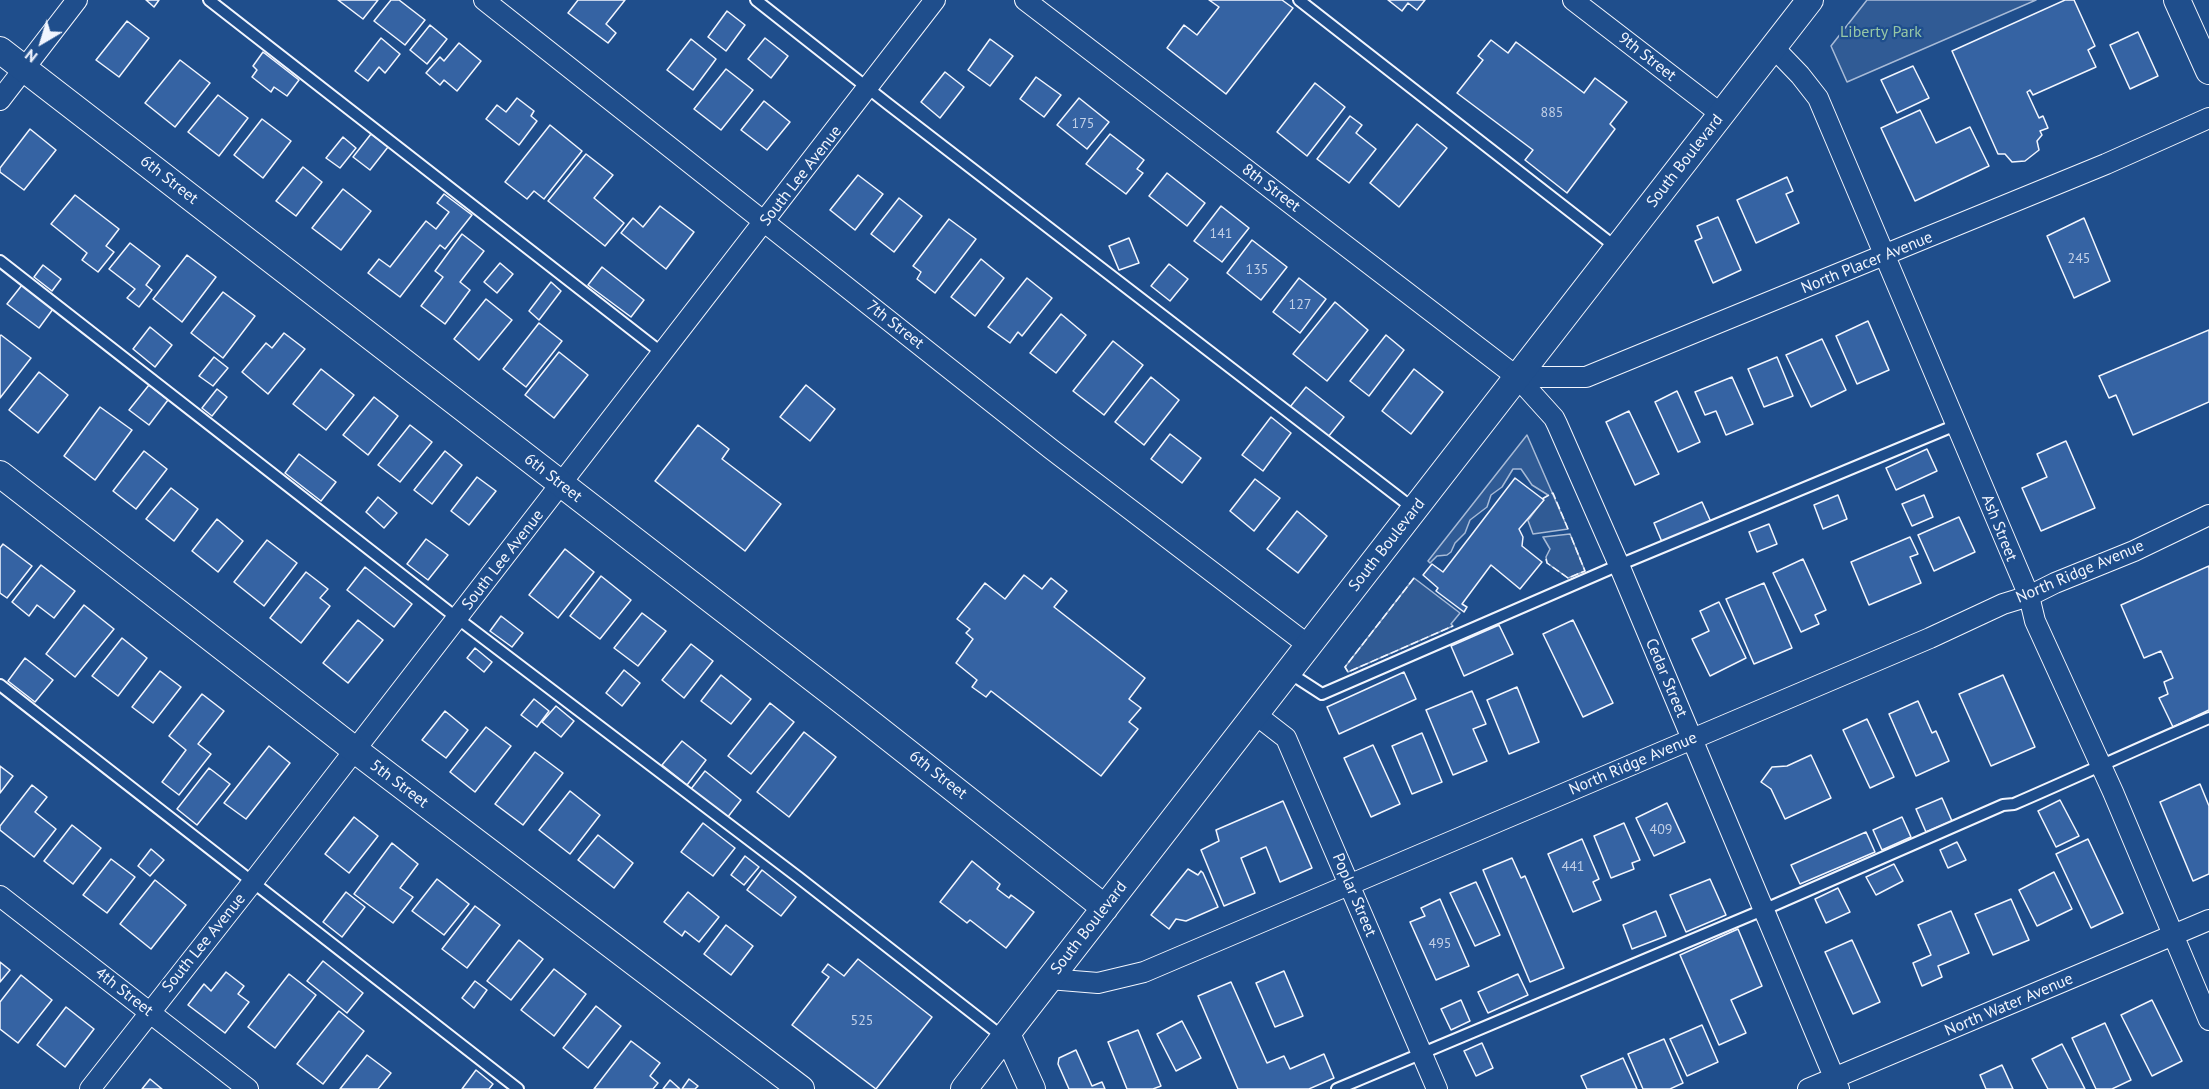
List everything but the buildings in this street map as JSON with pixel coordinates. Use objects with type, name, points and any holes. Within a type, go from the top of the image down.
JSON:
[{"type":"street","points":[[0,100],[77,0]]},
{"type":"street","name":"7th Street","points":[[484,0],[1052,449],[1308,645]]},
{"type":"street","name":"South Lee Avenue","points":[[90,1089],[562,484],[935,0]]},
{"type":"street","name":"8th Street","points":[[1025,0],[1517,377]]},
{"type":"street","name":"9th Street","points":[[1573,0],[1721,114]]},
{"type":"street","name":"South Boulevard","points":[[964,1089],[1810,0]]},
{"type":"street","points":[[2177,0],[2209,71]]},
{"type":"street","name":"Ash Street","points":[[1773,48],[1800,75],[1818,98],[2028,596],[2035,621],[2101,764],[2209,1020]]},
{"type":"street","name":"6th Street","points":[[0,50],[867,720],[1105,908]]},
{"type":"street","name":"North Placer Avenue","points":[[1517,377],[1586,377],[2106,164],[2209,118]]},
{"type":"street","name":"Cedar Street","points":[[1517,377],[1554,418],[1837,1083]]},
{"type":"street","name":"5th Street","points":[[0,474],[355,750],[801,1089]]},
{"type":"street","name":"North Ridge Avenue","points":[[1049,980],[1098,983],[1144,972],[1930,638],[2003,604],[2028,596],[2134,551],[2209,515]]},
{"type":"street","name":"Poplar Street","points":[[1255,714],[1286,738],[1437,1089]]},
{"type":"street","name":"4th Street","points":[[0,896],[248,1089]]},
{"type":"street","name":"North Water Avenue","points":[[1808,1089],[1837,1083],[2209,920]]},
{"type":"street","points":[[1005,1036],[1032,1089]]},
{"type":"lane","points":[[209,0],[662,352]]},
{"type":"lane","points":[[756,0],[1414,509]]},
{"type":"lane","points":[[1299,0],[1617,248]]},
{"type":"lane","points":[[0,261],[458,618],[1005,1036]]},
{"type":"lane","points":[[1288,672],[1322,694],[1618,565],[1956,425]]},
{"type":"lane","points":[[0,686],[518,1089]]},
{"type":"lane","points":[[1337,1089],[1763,910],[2003,805],[2014,804],[2082,776],[2101,764],[2209,718]]},
{"type":"green space","name":"Liberty Park","points":[[1867,0],[2036,0],[1847,82],[1831,46]]},
{"type":"green space","points":[[1527,435],[1568,529],[1533,534],[1527,518],[1529,519],[1542,499],[1548,495],[1532,485],[1521,469],[1513,469],[1502,487],[1491,495],[1487,507],[1470,520],[1465,533],[1455,543],[1451,552],[1437,556],[1430,563],[1428,561]]},
{"type":"green space","points":[[1570,534],[1585,571],[1568,578],[1547,563],[1546,557],[1550,549],[1543,537]]},
{"type":"green space","points":[[1414,578],[1460,613],[1451,624],[1453,626],[1348,672],[1345,667]]},
{"type":"fence","points":[[1542,499],[1553,493],[1568,529]]},
{"type":"fence","points":[[1546,559],[1547,563],[1568,578],[1585,571],[1570,534]]},
{"type":"fence","points":[[1414,578],[1345,667],[1348,672],[1453,626]]}]
